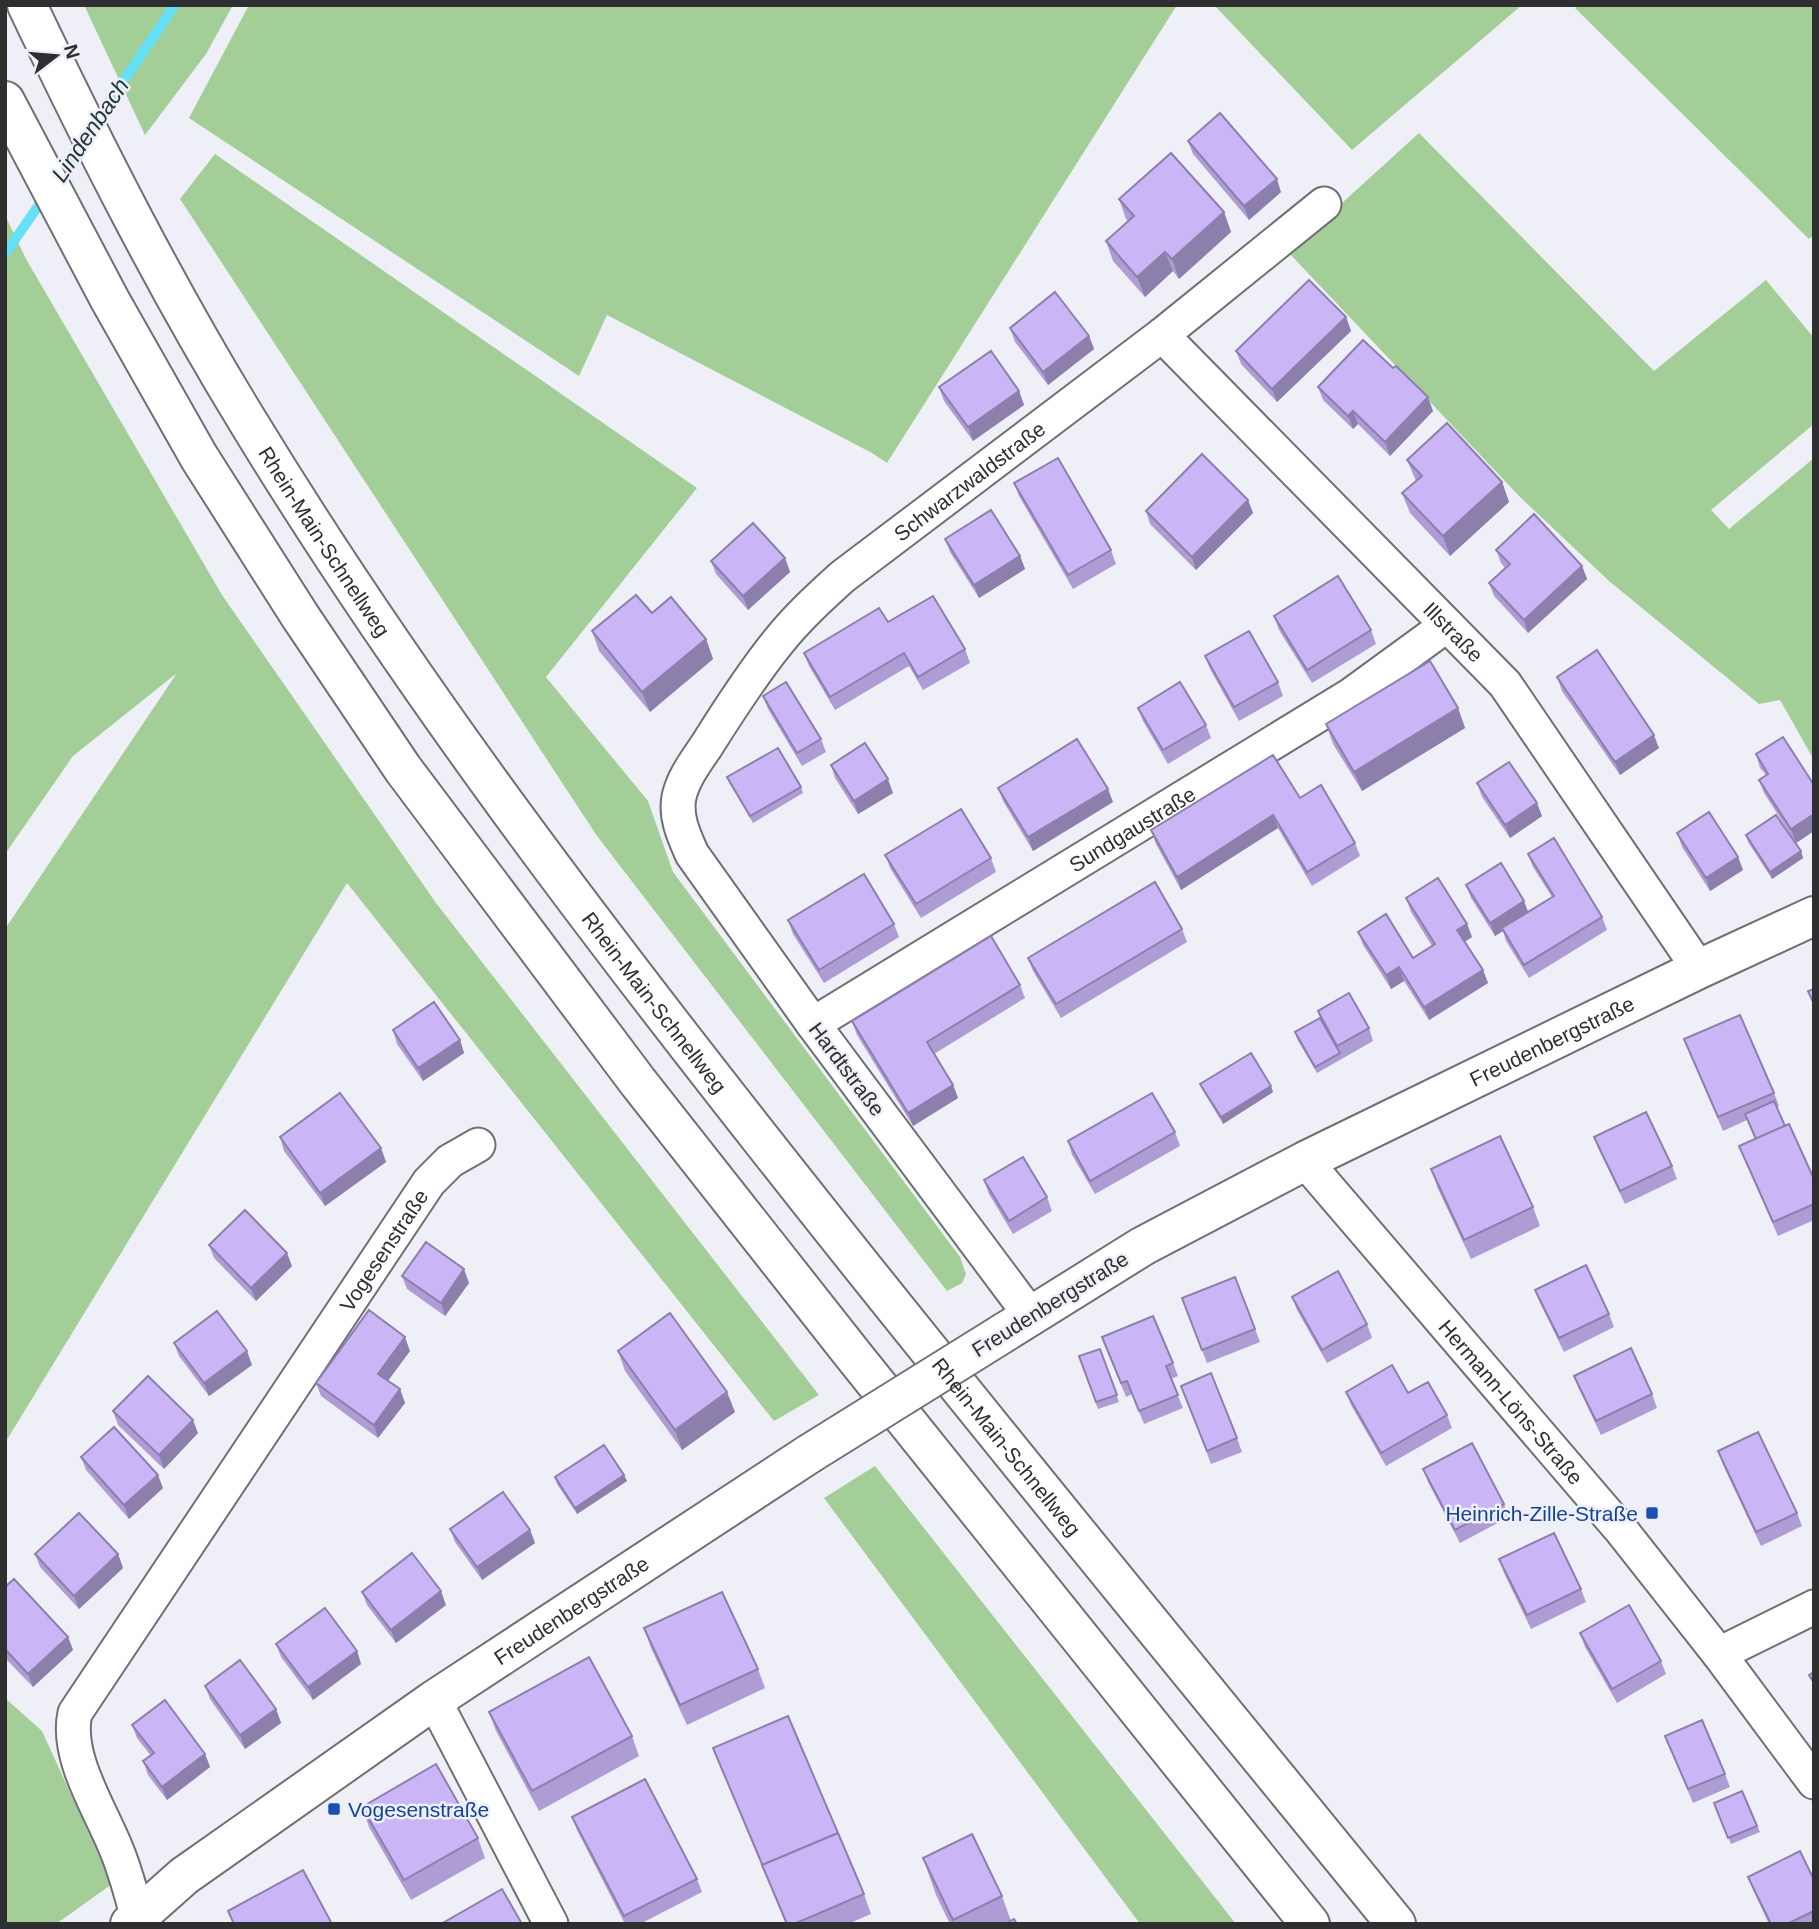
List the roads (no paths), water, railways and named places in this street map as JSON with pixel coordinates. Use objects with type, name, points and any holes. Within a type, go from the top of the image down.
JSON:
[{"type":"main road","name":"Rhein-Main-Schnellweg","points":[[27,5],[73,102],[159,268],[249,424],[349,580],[452,730],[687,1046],[905,1321],[1396,1924]]},
{"type":"main road","points":[[13,117],[110,300],[199,457],[300,616],[403,769],[638,1082],[1310,1924]]},
{"type":"main road","name":"Freudenbergstraße","points":[[136,1922],[184,1876],[434,1700],[809,1454],[1143,1246],[1305,1161],[1699,969],[1814,916]]},
{"type":"street","name":"Schwarzwaldstraße","points":[[678,813],[679,796],[714,733],[778,642],[808,608],[842,576],[1162,335],[1324,204]]},
{"type":"street","name":"Illstraße","points":[[1162,335],[1505,684],[1699,969]]},
{"type":"street","name":"Sundgaustraße","points":[[813,1024],[1351,695],[1447,625]]},
{"type":"street","name":"Hardtstraße","points":[[678,813],[692,854],[813,1024],[1018,1324]]},
{"type":"street","name":"Vogesenstraße","points":[[136,1922],[120,1859],[78,1762],[72,1726],[75,1713],[429,1182],[450,1161],[478,1145]]},
{"type":"street","name":"Hermann-Löns-Straße","points":[[1305,1161],[1613,1520],[1719,1654],[1814,1782]]},
{"type":"street","points":[[1719,1654],[1814,1607]]},
{"type":"street","points":[[434,1700],[551,1924]]},
{"type":"waterway","name":"Lindenbach","points":[[94,124],[175,5]]},
{"type":"waterway","name":"Lindenbach","points":[[56,179],[83,141]]},
{"type":"waterway","name":"Lindenbach","points":[[5,254],[45,196]]},
{"type":"place","name":"Heinrich-Zille-Straße","points":[[1652,1513]]},
{"type":"place","name":"Vogesenstraße","points":[[334,1809]]}]
